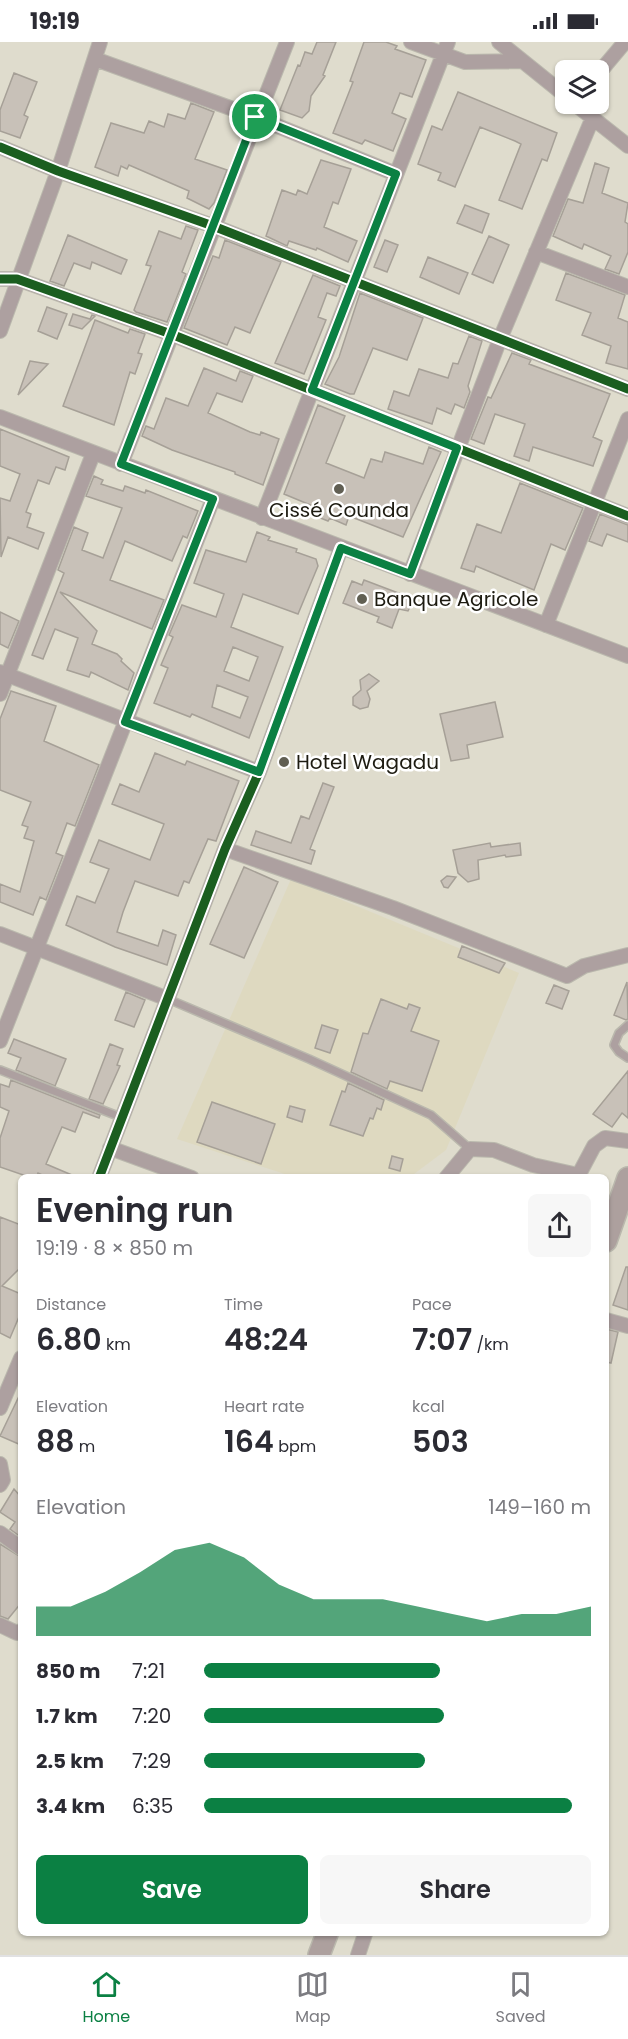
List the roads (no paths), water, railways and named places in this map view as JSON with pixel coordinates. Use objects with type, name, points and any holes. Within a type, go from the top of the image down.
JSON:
[{"type":"main road","points":[[609,1232],[628,1178]]},
{"type":"main road","points":[[319,1955],[326,1936]]},
{"type":"street","points":[[0,330],[58,171],[100,42]]},
{"type":"street","points":[[121,464],[255,117],[287,42]]},
{"type":"street","points":[[411,42],[445,48],[465,62],[522,61]]},
{"type":"street","points":[[499,42],[555,87]]},
{"type":"street","points":[[609,61],[625,42]]},
{"type":"street","points":[[262,518],[445,48]]},
{"type":"street","points":[[95,59],[255,117],[396,174]]},
{"type":"street","points":[[589,114],[628,146]]},
{"type":"street","points":[[410,574],[500,339],[593,117]]},
{"type":"street","points":[[0,147],[58,171],[213,226],[628,389]]},
{"type":"street","points":[[536,252],[628,287]]},
{"type":"street","points":[[0,279],[17,279],[171,334],[628,516]]},
{"type":"street","points":[[0,417],[628,656]]},
{"type":"street","points":[[546,625],[628,419]]},
{"type":"street","points":[[0,694],[4,674],[93,454]]},
{"type":"street","points":[[0,1041],[213,499]]},
{"type":"street","points":[[100,1174],[225,849],[259,772],[341,548]]},
{"type":"street","points":[[4,674],[259,772]]},
{"type":"street","points":[[225,849],[393,908],[567,976],[584,966],[628,955]]},
{"type":"street","points":[[0,934],[168,999]]},
{"type":"street","points":[[579,1174],[594,1146],[606,1138],[628,1141]]},
{"type":"street","points":[[110,1148],[181,1174]]},
{"type":"street","points":[[450,1174],[470,1149],[494,1150],[533,1165],[570,1174]]},
{"type":"street","points":[[609,1321],[628,1326]]},
{"type":"street","points":[[0,1408],[17,1377]]},
{"type":"street","points":[[0,1464],[3,1480],[0,1485]]},
{"type":"street","points":[[0,1533],[18,1546]]},
{"type":"street","points":[[0,1625],[18,1632]]},
{"type":"street","points":[[358,1955],[365,1936]]},
{"type":"lane","points":[[168,999],[431,1114],[470,1149]]},
{"type":"lane","points":[[628,1025],[619,1033],[614,1046],[618,1052],[628,1058]]},
{"type":"lane","points":[[0,1070],[123,1118]]},
{"type":"place","name":"Cissé Counda","points":[[339,489]]},
{"type":"place","name":"Banque Agricole","points":[[362,599]]},
{"type":"place","name":"Hotel Wagadu","points":[[284,762]]}]
